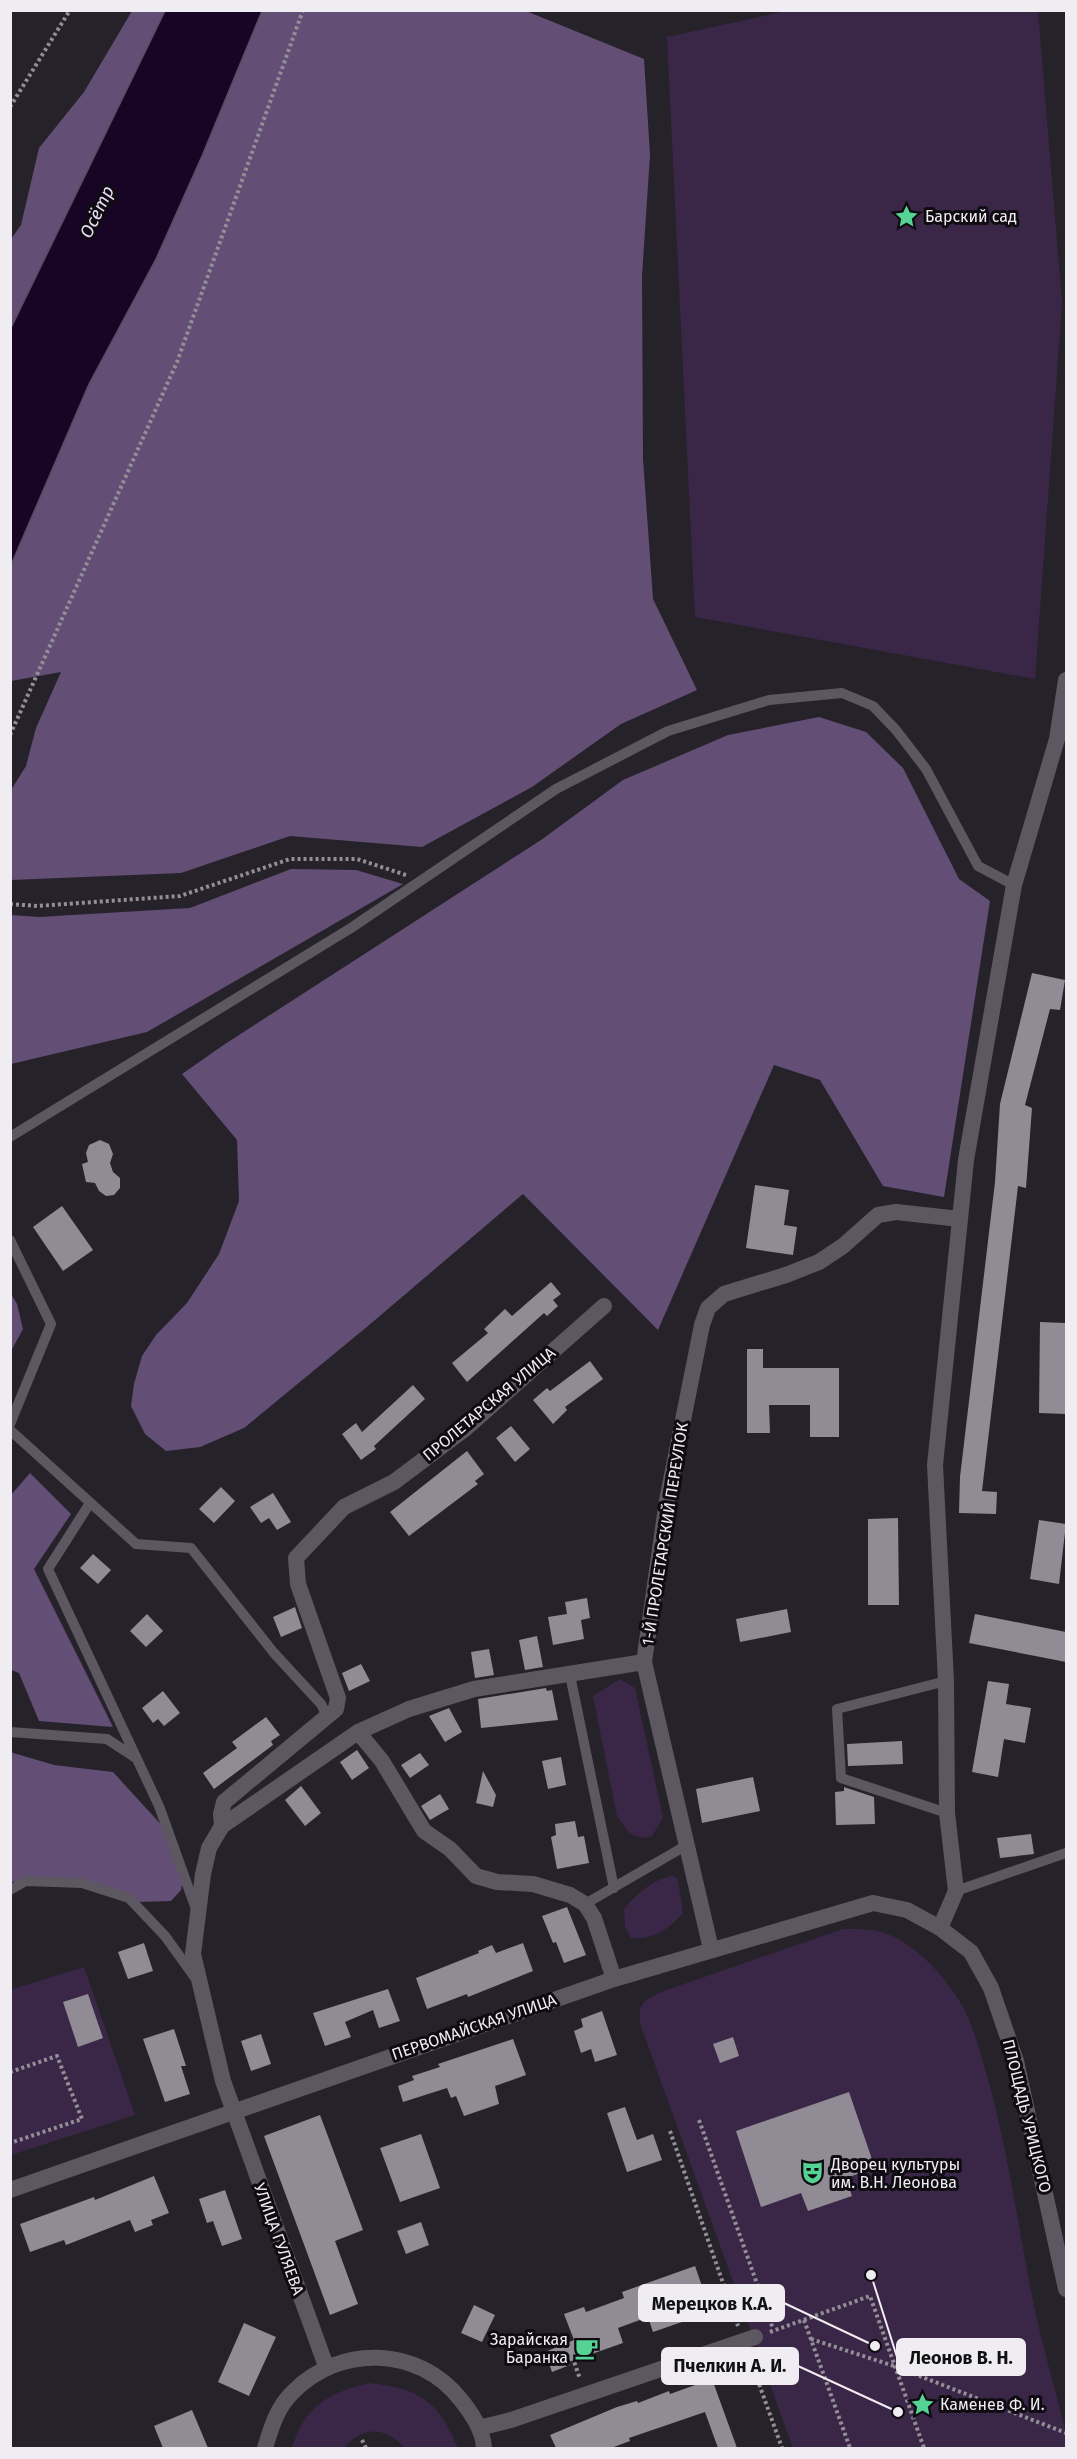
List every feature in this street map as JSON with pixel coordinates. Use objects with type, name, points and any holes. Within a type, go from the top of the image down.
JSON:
[{"type":"street","points":[[940,1928],[956,1891],[947,1814],[946,1681],[934,1464],[966,1160],[1014,885],[1058,740],[1066,680]]},
{"type":"street","name":"1-Й ПРОЛЕТАРСКИЙ ПЕРЕУЛОК","points":[[711,1949],[644,1662],[667,1500],[702,1325],[708,1308],[724,1294],[819,1262],[843,1246],[878,1215],[896,1212],[960,1219]]},
{"type":"street","name":"ПРОЛЕТАРСКАЯ УЛИЦА","points":[[327,1716],[336,1709],[338,1698],[298,1584],[296,1558],[344,1507],[394,1482],[466,1428],[604,1306]]},
{"type":"street","points":[[233,2111],[223,2081],[193,1954],[209,1848],[222,1826],[358,1732],[408,1709],[474,1689],[644,1662]]},
{"type":"street","points":[[222,1826],[221,1814],[224,1802],[327,1716]]},
{"type":"street","points":[[358,1732],[382,1761],[424,1831],[450,1849],[476,1876],[497,1882],[533,1884],[570,1895],[585,1904],[594,1918],[614,1979]]},
{"type":"street","name":"ПЕРВОМАЙСКАЯ УЛИЦА","points":[[10,2190],[614,1979],[873,1902],[908,1910],[940,1928]]},
{"type":"street","name":"ПЛОЩАДЬ УРИЦКОГО","points":[[940,1928],[971,1952],[991,1988],[1016,2061],[1066,2289]]},
{"type":"street","name":"УЛИЦА ГУЛЯЕВА","points":[[233,2111],[326,2366]]},
{"type":"street","points":[[479,2428],[511,2420],[749,2338]]},
{"type":"street","points":[[265,2448],[273,2421],[292,2392],[326,2366],[349,2359],[385,2357],[420,2366],[451,2386],[473,2415],[484,2448]]},
{"type":"lane","points":[[10,1137],[351,928],[556,789],[668,730],[769,700],[842,693],[873,706],[896,730],[926,769],[978,866],[1014,885]]},
{"type":"lane","points":[[10,1240],[51,1324],[10,1424]]},
{"type":"lane","points":[[10,1430],[136,1544],[191,1548],[274,1653],[321,1704],[327,1716]]},
{"type":"lane","points":[[90,1503],[48,1569],[111,1699],[159,1806],[199,1917]]},
{"type":"lane","points":[[570,1675],[614,1888]]},
{"type":"lane","points":[[946,1681],[837,1709],[841,1778],[947,1814]]},
{"type":"lane","points":[[10,1732],[106,1739],[137,1759]]},
{"type":"lane","points":[[585,1904],[687,1845]]},
{"type":"lane","points":[[956,1891],[1066,1853]]},
{"type":"lane","points":[[10,1890],[26,1881],[82,1883],[129,1898],[165,1936],[201,1986]]},
{"type":"path","points":[[10,106],[70,10]]},
{"type":"path","points":[[10,735],[177,362],[303,10]]},
{"type":"path","points":[[10,904],[37,906],[180,896],[290,859],[357,859],[422,880]]},
{"type":"path","points":[[10,2072],[57,2056],[82,2119],[10,2143]]},
{"type":"path","points":[[699,2120],[773,2330]]},
{"type":"path","points":[[670,2131],[749,2338],[782,2448]]},
{"type":"path","points":[[749,2338],[870,2296],[924,2448]]},
{"type":"path","points":[[804,2320],[849,2448]]},
{"type":"path","points":[[811,2339],[894,2366],[1066,2433]]},
{"type":"path","points":[[576,2344],[569,2347],[585,2394]]},
{"type":"path","points":[[362,2440],[366,2448]]},
{"type":"shaded area","points":[[791,10],[1038,11],[1062,303],[1035,679],[695,617],[667,37]]},
{"type":"shaded area","points":[[132,11],[165,11],[11,328],[11,239],[21,225],[39,148],[84,92]]},
{"type":"shaded area","points":[[262,11],[526,11],[644,59],[650,155],[642,276],[643,459],[653,599],[697,690],[621,724],[532,787],[422,847],[290,836],[181,873],[11,880],[11,790],[26,766],[36,728],[61,672],[11,681],[10,565],[89,384],[156,259],[202,156]]},
{"type":"shaded area","points":[[819,717],[866,732],[903,768],[959,879],[990,901],[944,1197],[883,1186],[820,1080],[774,1065],[658,1330],[523,1194],[244,1428],[200,1447],[166,1451],[145,1434],[131,1406],[142,1356],[156,1335],[187,1303],[219,1254],[239,1201],[237,1140],[182,1074],[541,840],[623,780],[728,735]]},
{"type":"shaded area","points":[[291,869],[356,870],[403,884],[147,1032],[11,1064],[11,915],[39,917],[190,908]]},
{"type":"shaded area","points":[[11,1294],[17,1304],[23,1329],[11,1351]]},
{"type":"shaded area","points":[[30,1473],[71,1514],[34,1569],[113,1727],[39,1721],[19,1673],[11,1670],[11,1495]]},
{"type":"shaded area","points":[[620,1679],[635,1688],[663,1818],[652,1836],[642,1838],[629,1833],[617,1816],[593,1696]]},
{"type":"shaded area","points":[[10,1752],[54,1765],[113,1772],[166,1830],[184,1875],[181,1890],[171,1901],[138,1902],[72,1880],[11,1882]]},
{"type":"shaded area","points":[[674,1876],[678,1880],[683,1913],[672,1924],[654,1935],[631,1938],[625,1927],[624,1909],[652,1883]]},
{"type":"shaded area","points":[[843,1929],[880,1932],[912,1948],[948,1985],[969,2020],[1000,2126],[1036,2313],[1066,2433],[1066,2448],[793,2448],[641,2026],[640,2012],[643,2003],[664,1991]]},
{"type":"shaded area","points":[[84,1967],[135,2115],[11,2155],[10,1990]]},
{"type":"shaded area","points":[[369,2383],[402,2389],[426,2400],[443,2419],[458,2448],[405,2448],[390,2436],[367,2432],[359,2435],[344,2448],[292,2448],[304,2422],[320,2404],[342,2391]]},
{"type":"water","name":"Осётр","points":[[165,11],[262,11],[202,156],[156,259],[89,384],[11,565],[11,328]]},
{"type":"building","points":[[1032,973],[1065,980],[1060,1010],[1050,1009],[1025,1105],[1032,1108],[1026,1188],[1018,1186],[982,1491],[997,1492],[996,1514],[959,1513],[960,1477],[995,1182],[1000,1104]]},
{"type":"building","points":[[100,1140],[109,1144],[113,1154],[110,1163],[113,1172],[120,1178],[120,1188],[114,1195],[106,1196],[99,1191],[95,1183],[86,1182],[82,1164],[88,1162],[86,1153],[89,1145]]},
{"type":"building","points":[[755,1185],[789,1190],[784,1225],[797,1227],[793,1255],[746,1248]]},
{"type":"building","points":[[62,1206],[93,1250],[63,1271],[33,1227]]},
{"type":"building","points":[[551,1282],[561,1294],[553,1300],[558,1306],[547,1316],[544,1313],[467,1382],[452,1363],[488,1333],[484,1329],[505,1309],[512,1316]]},
{"type":"building","points":[[1040,1322],[1066,1323],[1066,1414],[1039,1413]]},
{"type":"building","points":[[747,1349],[763,1349],[763,1368],[839,1368],[839,1437],[810,1437],[810,1405],[769,1405],[770,1433],[747,1433]]},
{"type":"building","points":[[590,1361],[603,1379],[565,1407],[567,1410],[553,1424],[533,1400],[547,1388],[550,1391]]},
{"type":"building","points":[[413,1385],[425,1399],[374,1446],[376,1449],[361,1460],[342,1434],[356,1423],[362,1432]]},
{"type":"building","points":[[511,1426],[530,1449],[515,1462],[496,1438]]},
{"type":"building","points":[[467,1451],[484,1474],[475,1481],[478,1484],[409,1536],[390,1512]]},
{"type":"building","points":[[221,1487],[235,1501],[214,1523],[199,1509]]},
{"type":"building","points":[[273,1493],[291,1522],[277,1530],[269,1518],[261,1523],[250,1507]]},
{"type":"building","points":[[898,1518],[899,1605],[868,1605],[868,1519]]},
{"type":"building","points":[[1039,1520],[1066,1524],[1059,1584],[1030,1579]]},
{"type":"building","points":[[93,1554],[111,1570],[98,1584],[80,1568]]},
{"type":"building","points":[[587,1598],[590,1618],[581,1620],[584,1639],[553,1645],[548,1617],[567,1614],[565,1602]]},
{"type":"building","points":[[295,1607],[302,1628],[281,1637],[273,1617]]},
{"type":"building","points":[[787,1609],[791,1632],[740,1642],[736,1619]]},
{"type":"building","points":[[147,1614],[163,1631],[146,1647],[130,1631]]},
{"type":"building","points":[[975,1614],[1066,1632],[1066,1662],[969,1643]]},
{"type":"building","points":[[537,1636],[543,1667],[525,1670],[519,1640]]},
{"type":"building","points":[[489,1649],[494,1675],[475,1678],[471,1652]]},
{"type":"building","points":[[361,1664],[370,1681],[349,1691],[342,1673]]},
{"type":"building","points":[[988,1681],[1009,1684],[1006,1704],[1031,1708],[1025,1743],[1004,1739],[998,1777],[972,1772]]},
{"type":"building","points":[[546,1688],[547,1691],[552,1690],[558,1720],[481,1728],[478,1699]]},
{"type":"building","points":[[163,1691],[180,1713],[164,1726],[158,1719],[153,1723],[142,1708]]},
{"type":"building","points":[[449,1708],[462,1732],[445,1742],[429,1716]]},
{"type":"building","points":[[266,1717],[280,1735],[271,1741],[273,1745],[214,1789],[203,1773],[237,1748],[232,1742]]},
{"type":"building","points":[[902,1741],[903,1764],[848,1766],[847,1744]]},
{"type":"building","points":[[357,1750],[369,1768],[352,1780],[340,1762]]},
{"type":"building","points":[[420,1753],[429,1765],[410,1778],[401,1765]]},
{"type":"building","points":[[561,1757],[566,1785],[548,1789],[542,1761]]},
{"type":"building","points":[[483,1771],[496,1795],[493,1807],[476,1803]]},
{"type":"building","points":[[753,1777],[760,1811],[702,1823],[696,1789]]},
{"type":"building","points":[[301,1786],[321,1813],[305,1826],[285,1800]]},
{"type":"building","points":[[844,1787],[874,1797],[875,1824],[836,1825],[835,1792],[844,1791]]},
{"type":"building","points":[[440,1794],[449,1809],[430,1820],[421,1806]]},
{"type":"building","points":[[575,1821],[578,1837],[584,1836],[589,1863],[557,1869],[551,1837],[556,1835],[555,1824]]},
{"type":"building","points":[[1031,1834],[1034,1854],[1000,1858],[997,1838]]},
{"type":"building","points":[[567,1907],[586,1955],[564,1963],[542,1916]]},
{"type":"building","points":[[144,1943],[153,1971],[128,1979],[118,1952]]},
{"type":"building","points":[[523,1943],[533,1971],[468,1997],[467,1994],[427,2009],[416,1978],[479,1953],[478,1951],[492,1945],[496,1953]]},
{"type":"building","points":[[388,1989],[400,2021],[379,2028],[373,2010],[345,2022],[351,2037],[325,2046],[313,2013]]},
{"type":"building","points":[[88,1994],[103,2038],[78,2047],[63,2002]]},
{"type":"building","points":[[602,2011],[617,2055],[595,2062],[591,2049],[581,2053],[574,2031],[583,2027],[581,2019]]},
{"type":"building","points":[[174,2029],[186,2066],[181,2066],[190,2094],[165,2102],[143,2039]]},
{"type":"building","points":[[261,2034],[271,2064],[251,2071],[241,2041]]},
{"type":"building","points":[[733,2037],[739,2056],[720,2063],[713,2044]]},
{"type":"building","points":[[513,2039],[526,2075],[495,2086],[499,2104],[464,2116],[456,2096],[451,2098],[447,2088],[403,2102],[398,2086],[414,2080],[412,2076],[440,2067],[438,2064]]},
{"type":"building","points":[[849,2092],[875,2168],[846,2178],[852,2196],[808,2211],[801,2193],[761,2207],[736,2131]]},
{"type":"building","points":[[625,2107],[637,2140],[653,2134],[662,2160],[627,2172],[607,2113]]},
{"type":"building","points":[[320,2115],[363,2230],[335,2241],[358,2304],[330,2315],[264,2136]]},
{"type":"building","points":[[421,2134],[440,2188],[400,2202],[380,2148]]},
{"type":"building","points":[[154,2176],[169,2213],[151,2220],[153,2225],[135,2232],[130,2220],[66,2245],[64,2240],[30,2252],[20,2224],[94,2197],[95,2200]]},
{"type":"building","points":[[225,2190],[242,2239],[222,2246],[213,2221],[207,2223],[199,2199]]},
{"type":"building","points":[[421,2222],[429,2245],[406,2254],[397,2231]]},
{"type":"building","points":[[695,2266],[711,2312],[653,2332],[648,2317],[618,2328],[623,2343],[569,2362],[570,2365],[552,2372],[545,2352],[574,2340],[564,2314],[584,2307],[586,2312],[624,2298],[622,2292]]},
{"type":"building","points":[[474,2305],[495,2315],[482,2342],[461,2333]]},
{"type":"building","points":[[244,2323],[276,2337],[249,2396],[218,2382]]},
{"type":"building","points":[[712,2379],[737,2448],[718,2448],[705,2412],[629,2438],[630,2441],[611,2448],[556,2448],[550,2435],[617,2407],[637,2401],[638,2403],[669,2391],[670,2394]]},
{"type":"building","points":[[192,2410],[208,2448],[163,2448],[154,2426]]},
{"type":"place","name":"Барский сад","points":[[907,216]]},
{"type":"place","name":"Дворец культуры им. В.Н. Леонова","points":[[813,2173]]},
{"type":"place","name":"Леонов В. Н.","points":[[871,2275]]},
{"type":"place","name":"Мерецков К.А.","points":[[875,2346]]},
{"type":"place","name":"Зарайская Баранка","points":[[586,2348]]},
{"type":"place","name":"Каменев Ф. И.","points":[[922,2404]]},
{"type":"place","name":"Пчелкин А. И.","points":[[898,2412]]}]
